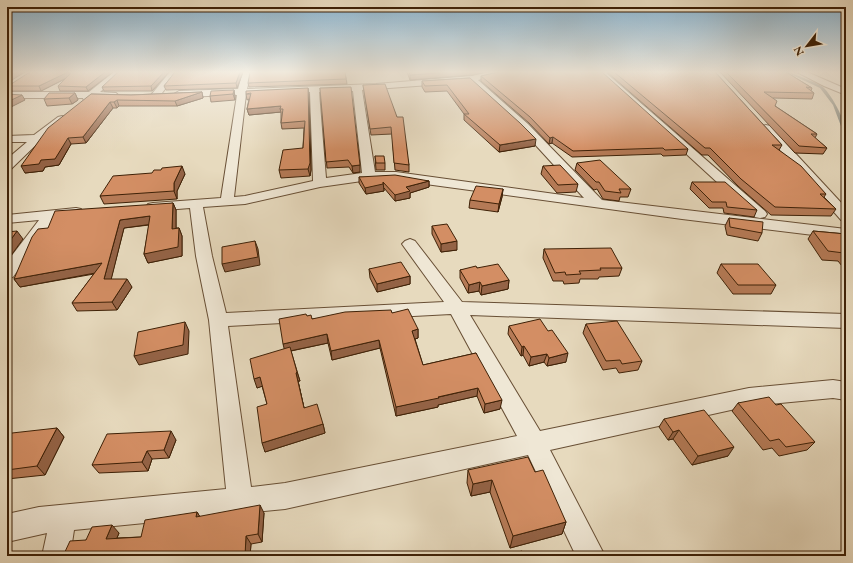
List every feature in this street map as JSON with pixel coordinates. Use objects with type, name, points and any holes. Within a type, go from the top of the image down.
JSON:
[{"type":"street","points":[[80,104],[88,98]]},
{"type":"street","points":[[226,202],[241,98]]},
{"type":"street","points":[[315,98],[320,183]]},
{"type":"street","points":[[359,98],[369,176]]},
{"type":"street","points":[[494,98],[524,126],[598,204]]},
{"type":"street","points":[[631,98],[772,225]]},
{"type":"street","points":[[7,166],[37,138],[68,114]]},
{"type":"street","points":[[760,122],[846,217]]},
{"type":"street","points":[[7,139],[37,138]]},
{"type":"street","points":[[141,208],[196,205],[245,200],[320,183],[369,176],[396,176],[598,204],[846,234]]},
{"type":"street","points":[[196,205],[204,256],[218,320],[240,500]]},
{"type":"street","points":[[7,219],[87,211]]},
{"type":"street","points":[[7,273],[50,215]]},
{"type":"street","points":[[410,244],[457,308],[534,443],[591,556]]},
{"type":"street","points":[[218,320],[457,308],[846,321]]},
{"type":"street","points":[[7,528],[39,520],[285,496],[749,397],[833,389],[846,391]]},
{"type":"street","points":[[56,556],[63,518]]},
{"type":"building","points":[[7,98],[15,98],[7,102]]},
{"type":"building","points":[[86,98],[183,98],[175,101],[117,100],[110,102],[83,137],[68,138],[55,159],[41,160],[39,164],[21,166],[48,128]]},
{"type":"building","points":[[250,98],[308,98],[310,163],[308,169],[279,170],[283,150],[303,148],[305,121],[281,123],[283,109],[280,109],[281,106],[247,109]]},
{"type":"building","points":[[321,98],[352,98],[360,165],[352,166],[348,160],[326,162]]},
{"type":"building","points":[[365,98],[390,98],[397,117],[403,117],[409,165],[394,163],[391,127],[370,129]]},
{"type":"building","points":[[457,98],[493,98],[536,139],[500,145],[464,114],[469,114]]},
{"type":"building","points":[[508,98],[631,98],[688,149],[665,150],[663,148],[573,151],[553,137],[550,138],[530,117]]},
{"type":"building","points":[[645,98],[739,98],[782,145],[772,145],[801,166],[826,194],[820,194],[836,209],[775,207],[741,179],[710,148],[705,148]]},
{"type":"building","points":[[752,98],[773,98],[777,101],[775,106],[817,134],[811,134],[827,148],[799,146]]},
{"type":"building","points":[[375,156],[384,156],[385,163],[376,163]]},
{"type":"building","points":[[600,160],[631,189],[619,189],[621,193],[605,191],[599,182],[596,182],[577,163]]},
{"type":"building","points":[[560,165],[578,184],[558,185],[543,166]]},
{"type":"building","points":[[182,166],[174,183],[174,191],[100,196],[113,176],[152,173],[154,170],[161,170],[162,168]]},
{"type":"building","points":[[395,175],[429,181],[406,187],[410,191],[395,195],[383,182],[383,184],[365,188],[359,177]]},
{"type":"building","points":[[692,182],[725,182],[757,210],[727,207],[726,202],[712,202]]},
{"type":"building","points":[[476,186],[503,189],[499,204],[470,200]]},
{"type":"building","points":[[173,203],[172,229],[179,228],[178,247],[144,254],[150,216],[120,220],[104,279],[127,279],[112,302],[72,303],[102,263],[14,279],[32,237],[38,229],[48,228],[55,211]]},
{"type":"building","points":[[729,218],[763,222],[762,233],[730,227]]},
{"type":"building","points":[[447,224],[457,241],[441,244],[432,226]]},
{"type":"building","points":[[17,231],[7,245],[7,232]]},
{"type":"building","points":[[813,231],[846,234],[846,256],[844,253],[828,251]]},
{"type":"building","points":[[255,241],[258,257],[222,264],[222,247]]},
{"type":"building","points":[[611,248],[622,268],[600,268],[601,270],[579,271],[581,274],[566,275],[565,272],[555,273],[544,249]]},
{"type":"building","points":[[401,262],[410,276],[377,284],[369,269]]},
{"type":"building","points":[[498,264],[509,280],[482,286],[480,282],[469,285],[460,270],[476,266],[477,268]]},
{"type":"building","points":[[721,264],[758,264],[776,285],[738,285]]},
{"type":"building","points":[[408,309],[418,329],[412,331],[423,365],[476,353],[502,400],[485,404],[478,388],[396,407],[379,340],[331,351],[327,334],[283,344],[279,319],[306,314],[307,316],[311,315],[312,319],[345,312],[391,310],[392,313]]},
{"type":"building","points":[[540,319],[548,331],[552,330],[568,353],[549,358],[547,354],[531,357],[524,346],[522,347],[509,326]]},
{"type":"building","points":[[617,321],[642,361],[622,364],[620,360],[606,361],[586,324]]},
{"type":"building","points":[[185,322],[183,345],[134,356],[138,332]]},
{"type":"building","points":[[290,347],[297,372],[304,408],[317,404],[323,424],[262,443],[257,407],[267,404],[260,377],[254,379],[250,359]]},
{"type":"building","points":[[769,397],[776,405],[781,404],[815,442],[786,447],[779,439],[770,441],[738,403]]},
{"type":"building","points":[[704,410],[734,447],[698,456],[679,430],[673,432],[664,419]]},
{"type":"building","points":[[57,428],[37,466],[7,470],[7,441],[12,433]]},
{"type":"building","points":[[171,431],[164,450],[147,451],[142,462],[92,465],[107,434]]},
{"type":"building","points":[[528,457],[535,472],[543,470],[566,522],[513,536],[492,480],[473,484],[468,470]]},
{"type":"building","points":[[260,505],[258,534],[246,536],[245,556],[63,556],[70,541],[86,540],[92,527],[112,525],[106,539],[141,537],[145,520],[197,512],[196,517]]},
{"type":"building","points":[[522,551],[524,556],[503,556]]},
{"type":"waterway","points":[[830,98],[835,105],[846,134]]}]
